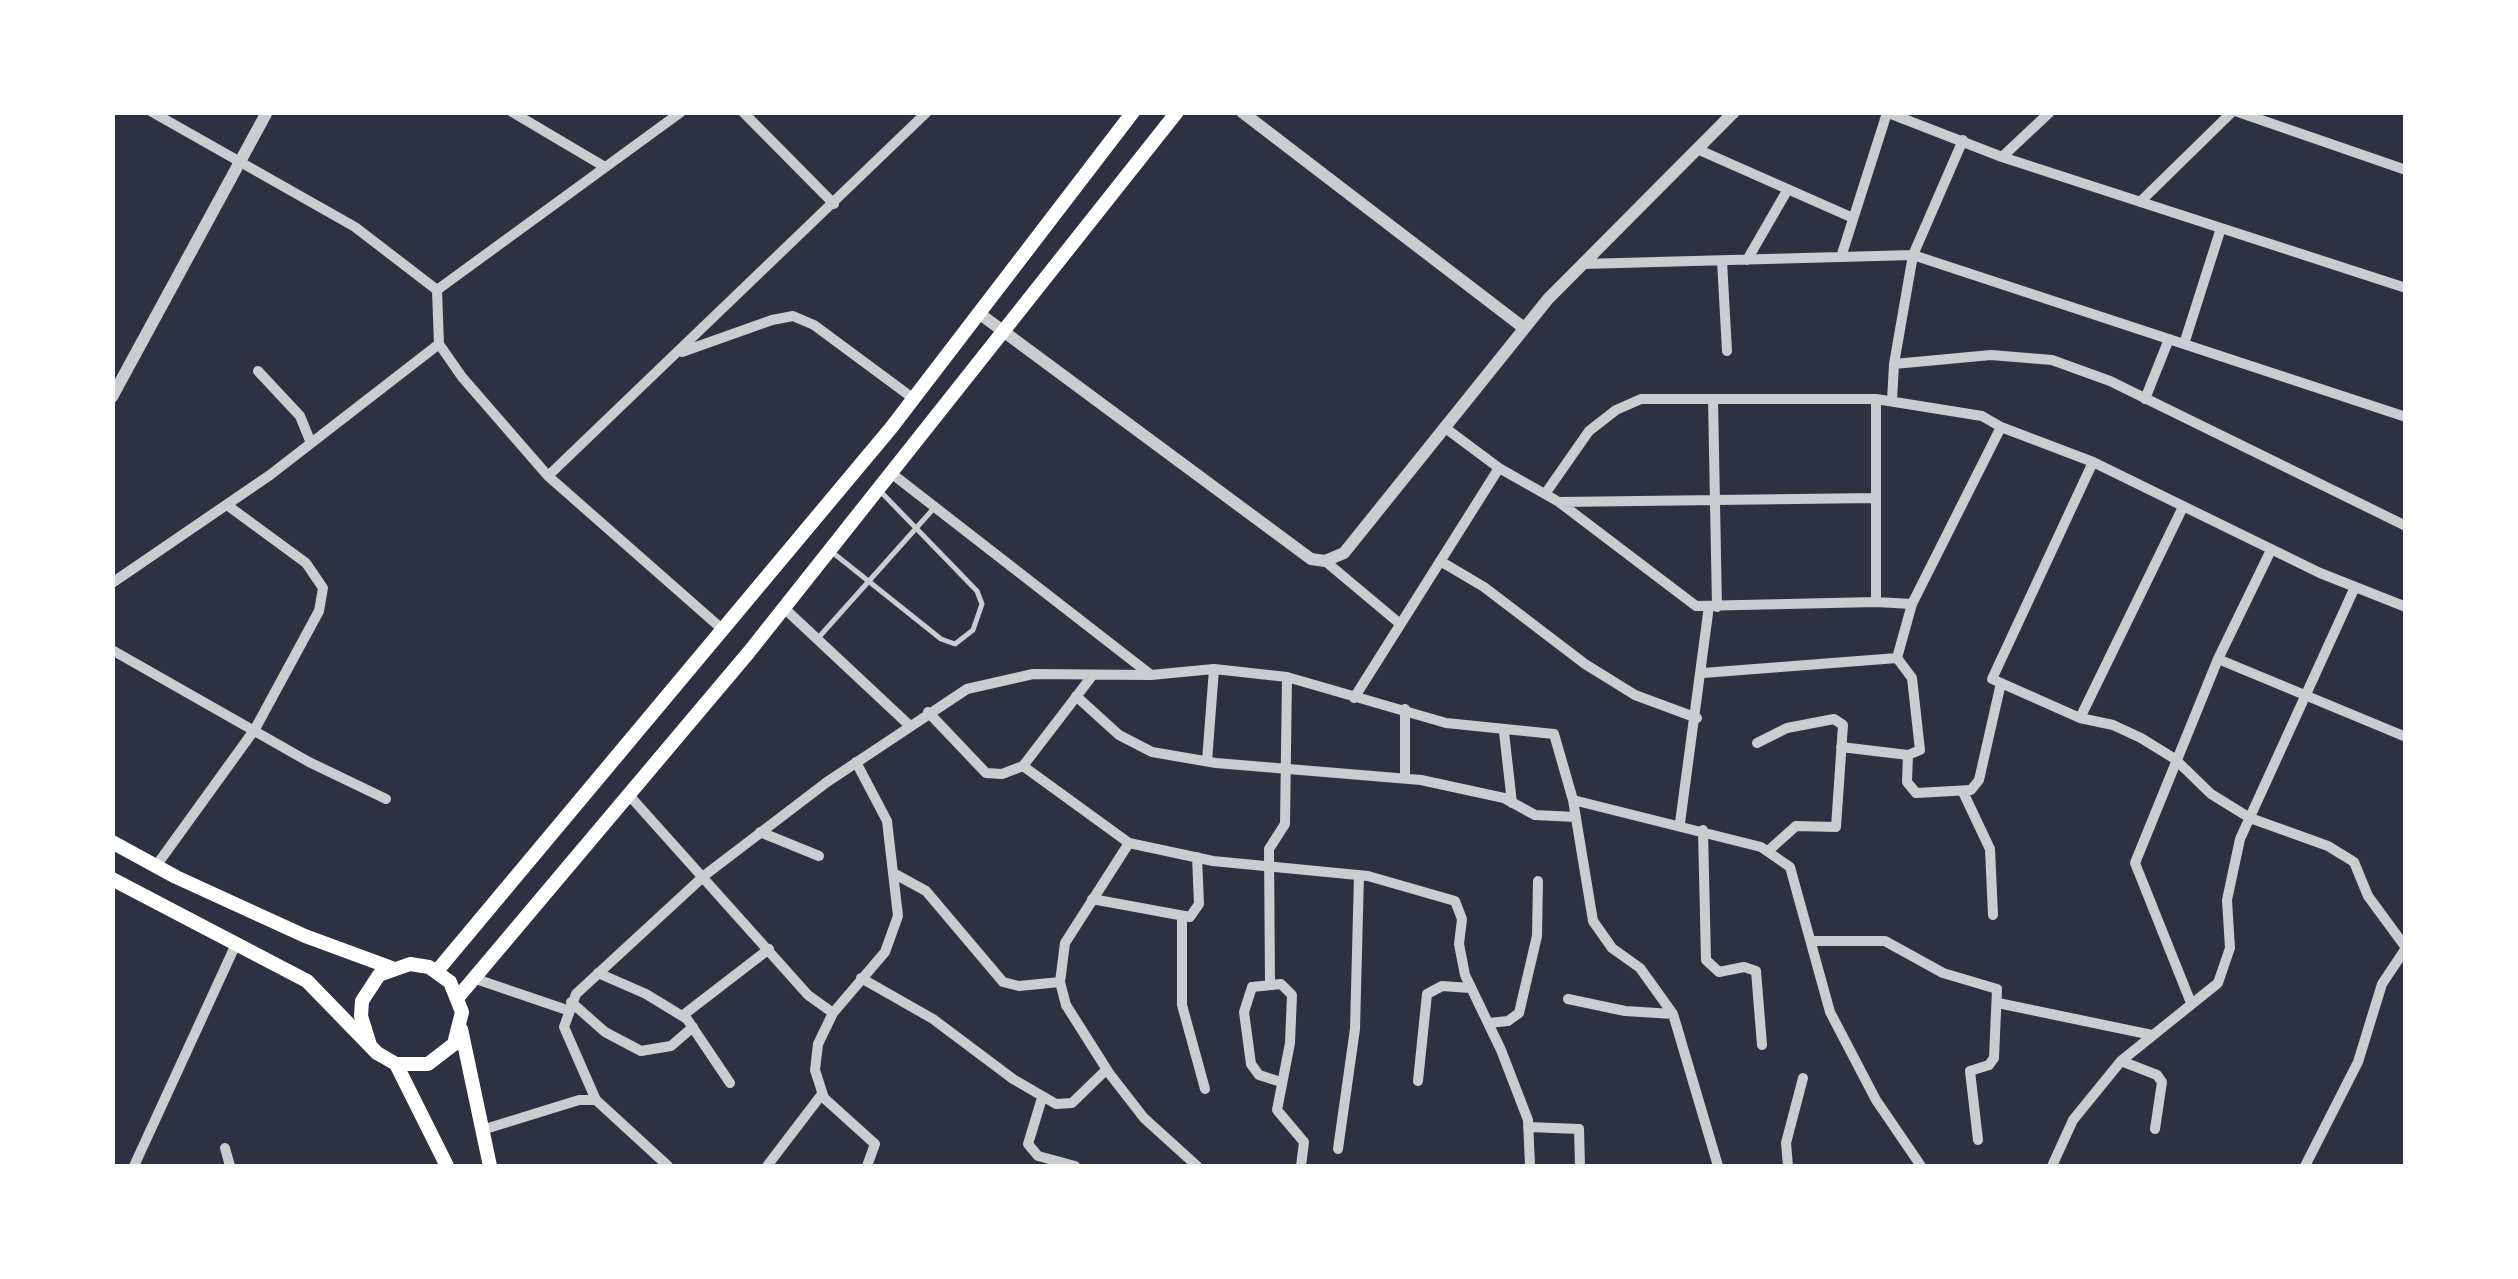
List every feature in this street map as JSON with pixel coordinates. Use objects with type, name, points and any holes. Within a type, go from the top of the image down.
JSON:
[{"type":"main road","points":[[437,971],[914,399],[1134,112]]},
{"type":"main road","points":[[458,996],[784,608],[1177,112]]},
{"type":"main road","points":[[112,842],[354,957],[392,968]]},
{"type":"main road","points":[[112,878],[307,981],[370,1045],[396,1064],[447,1166]]},
{"type":"main road","points":[[370,1045],[360,1016],[369,987],[392,968],[410,964],[437,971],[458,996],[490,1166]]},
{"type":"main road","points":[[396,1064],[428,1064],[443,1056],[461,1028]]},
{"type":"street","points":[[152,112],[241,159],[354,227],[437,290]]},
{"type":"street","points":[[112,397],[118,372],[267,112]]},
{"type":"street","points":[[512,112],[605,167]]},
{"type":"street","points":[[437,290],[681,112]]},
{"type":"street","points":[[743,112],[834,204]]},
{"type":"street","points":[[548,476],[927,112]]},
{"type":"street","points":[[1242,112],[1524,328]]},
{"type":"street","points":[[980,314],[1310,560],[1326,561],[1344,553],[1524,328],[1734,112]]},
{"type":"street","points":[[2002,157],[2050,112]]},
{"type":"street","points":[[2140,202],[2235,112],[2406,170]]},
{"type":"street","points":[[1841,257],[1886,113],[2002,157],[2406,288]]},
{"type":"street","points":[[1892,401],[1894,364],[1913,256],[1963,140]]},
{"type":"street","points":[[1697,150],[1854,218]]},
{"type":"street","points":[[1747,260],[1788,190]]},
{"type":"street","points":[[2184,344],[2221,228]]},
{"type":"street","points":[[1583,264],[1913,256],[2406,417]]},
{"type":"street","points":[[1722,261],[1727,350]]},
{"type":"street","points":[[437,290],[439,344],[462,377],[548,476],[722,630]]},
{"type":"street","points":[[676,354],[793,316],[814,325],[914,399]]},
{"type":"street","points":[[2146,399],[2168,339]]},
{"type":"street","points":[[112,583],[311,443],[439,344]]},
{"type":"street","points":[[1894,364],[1992,355],[2052,360],[2146,399],[2406,526]]},
{"type":"street","points":[[258,372],[300,416],[311,443]]},
{"type":"street","points":[[1545,494],[1588,431],[1616,410],[1640,399],[1892,401],[1982,416],[2092,462],[2271,550],[2406,606]]},
{"type":"street","points":[[1876,399],[1876,602]]},
{"type":"street","points":[[1680,823],[1713,606],[1713,400]]},
{"type":"street","points":[[1444,427],[1499,468],[1558,502],[1696,606],[1912,604]]},
{"type":"street","points":[[1841,748],[1908,756],[1920,750],[1912,678],[1898,658],[1912,604],[2001,427]]},
{"type":"street","points":[[2092,462],[2009,634],[1992,679],[2080,718],[2113,725],[2175,759],[2211,794],[2250,818],[2328,846],[2354,862],[2368,896],[2405,946],[2382,984],[2358,1062],[2305,1166]]},
{"type":"street","points":[[1354,698],[1499,468]]},
{"type":"street","points":[[891,473],[1151,675]]},
{"type":"street","points":[[1558,502],[1874,498]]},
{"type":"street","points":[[156,866],[255,730],[319,612],[324,588],[306,563],[226,504]]},
{"type":"street","points":[[2080,718],[2182,507]]},
{"type":"street","points":[[2191,1003],[2135,862],[2218,659],[2271,550]]},
{"type":"street","points":[[1326,561],[1399,624]]},
{"type":"street","points":[[1440,561],[1484,586],[1585,664],[1635,695],[1696,718]]},
{"type":"street","points":[[2052,1166],[2073,1120],[2121,1060],[2218,983],[2230,948],[2227,900],[2240,839],[2355,587]]},
{"type":"street","points":[[784,608],[909,725]]},
{"type":"street","points":[[112,650],[309,762],[386,799]]},
{"type":"street","points":[[1703,672],[1898,658]]},
{"type":"street","points":[[2218,659],[2406,737]]},
{"type":"street","points":[[1207,761],[1214,669]]},
{"type":"street","points":[[668,1166],[596,1100],[568,1043],[569,1006],[598,973],[705,875],[856,762],[967,689],[1006,679],[1214,669],[1288,677],[1446,723],[1504,732],[1538,730],[1554,734],[1573,800],[1593,921],[1612,948],[1640,968],[1673,1014],[1718,1166]]},
{"type":"street","points":[[928,712],[986,772],[1002,774],[1024,766],[1092,676]]},
{"type":"street","points":[[1270,984],[1270,867],[1272,843],[1286,824],[1288,677]]},
{"type":"street","points":[[1908,756],[1907,782],[1916,793],[1963,792],[1978,780],[2001,683]]},
{"type":"street","points":[[1076,696],[1135,745],[1207,761],[1404,778],[1489,794],[1535,815],[1576,817]]},
{"type":"street","points":[[1404,778],[1405,709]]},
{"type":"street","points":[[1757,743],[1778,730],[1834,718],[1842,724],[1836,828],[1796,826],[1768,851]]},
{"type":"street","points":[[1504,732],[1512,803]]},
{"type":"street","points":[[856,762],[887,821],[895,874],[895,932],[885,952],[833,1013],[818,1044],[816,1070],[822,1094],[874,1144],[867,1166]]},
{"type":"street","points":[[1024,766],[1129,843],[1196,857],[1359,875],[1454,902],[1462,919],[1460,958],[1470,988],[1518,1087],[1528,1127],[1530,1166]]},
{"type":"street","points":[[1963,792],[1990,848],[1992,915]]},
{"type":"street","points":[[628,794],[705,875],[808,995],[833,1013]]},
{"type":"street","points":[[1573,800],[1704,830],[1768,851],[1790,868],[1814,940],[1830,1012],[1876,1100],[1921,1166]]},
{"type":"street","points":[[1704,830],[1706,960],[1719,972],[1744,967],[1756,970],[1762,1045]]},
{"type":"street","points":[[760,832],[819,856]]},
{"type":"street","points":[[1129,843],[1066,943],[1060,982],[1066,1005],[1106,1070],[1144,1118],[1197,1166]]},
{"type":"street","points":[[1092,899],[1190,917],[1199,904],[1196,857]]},
{"type":"street","points":[[895,874],[926,891],[1003,982],[1018,986],[1060,982]]},
{"type":"street","points":[[1338,1149],[1355,1029],[1359,875]]},
{"type":"street","points":[[1489,1023],[1508,1021],[1519,1014],[1537,936],[1538,881]]},
{"type":"street","points":[[1182,917],[1182,1005],[1205,1089]]},
{"type":"street","points":[[1814,940],[1869,939],[1900,946],[1944,973],[1997,989],[1993,1062],[1970,1071],[1978,1140]]},
{"type":"street","points":[[134,1166],[236,944]]},
{"type":"street","points":[[682,1016],[770,950]]},
{"type":"street","points":[[598,973],[682,1016],[730,1084]]},
{"type":"street","points":[[474,978],[569,1006],[641,1051],[671,1046],[693,1027]]},
{"type":"street","points":[[861,978],[933,1018],[1042,1098],[1056,1104],[1072,1103],[1106,1070]]},
{"type":"street","points":[[1281,1082],[1254,1070],[1244,1012],[1248,991],[1270,984],[1281,984],[1292,995],[1292,1027],[1276,1110],[1304,1142],[1300,1166]]},
{"type":"street","points":[[1418,1081],[1427,994],[1442,986],[1470,988]]},
{"type":"street","points":[[1568,999],[1625,1011],[1673,1014]]},
{"type":"street","points":[[1998,1003],[2152,1035]]},
{"type":"street","points":[[2121,1060],[2156,1075],[2162,1082],[2156,1129]]},
{"type":"street","points":[[1788,1166],[1786,1144],[1803,1078]]},
{"type":"street","points":[[767,1166],[822,1094]]},
{"type":"street","points":[[1042,1098],[1028,1144],[1038,1156],[1075,1166]]},
{"type":"street","points":[[482,1130],[579,1100],[596,1100]]},
{"type":"street","points":[[1528,1127],[1579,1128],[1580,1166]]},
{"type":"street","points":[[225,1148],[230,1166]]},
{"type":"lane","points":[[830,550],[941,639],[954,644],[973,630],[982,604],[977,591],[878,490]]},
{"type":"lane","points":[[817,640],[935,508]]}]
